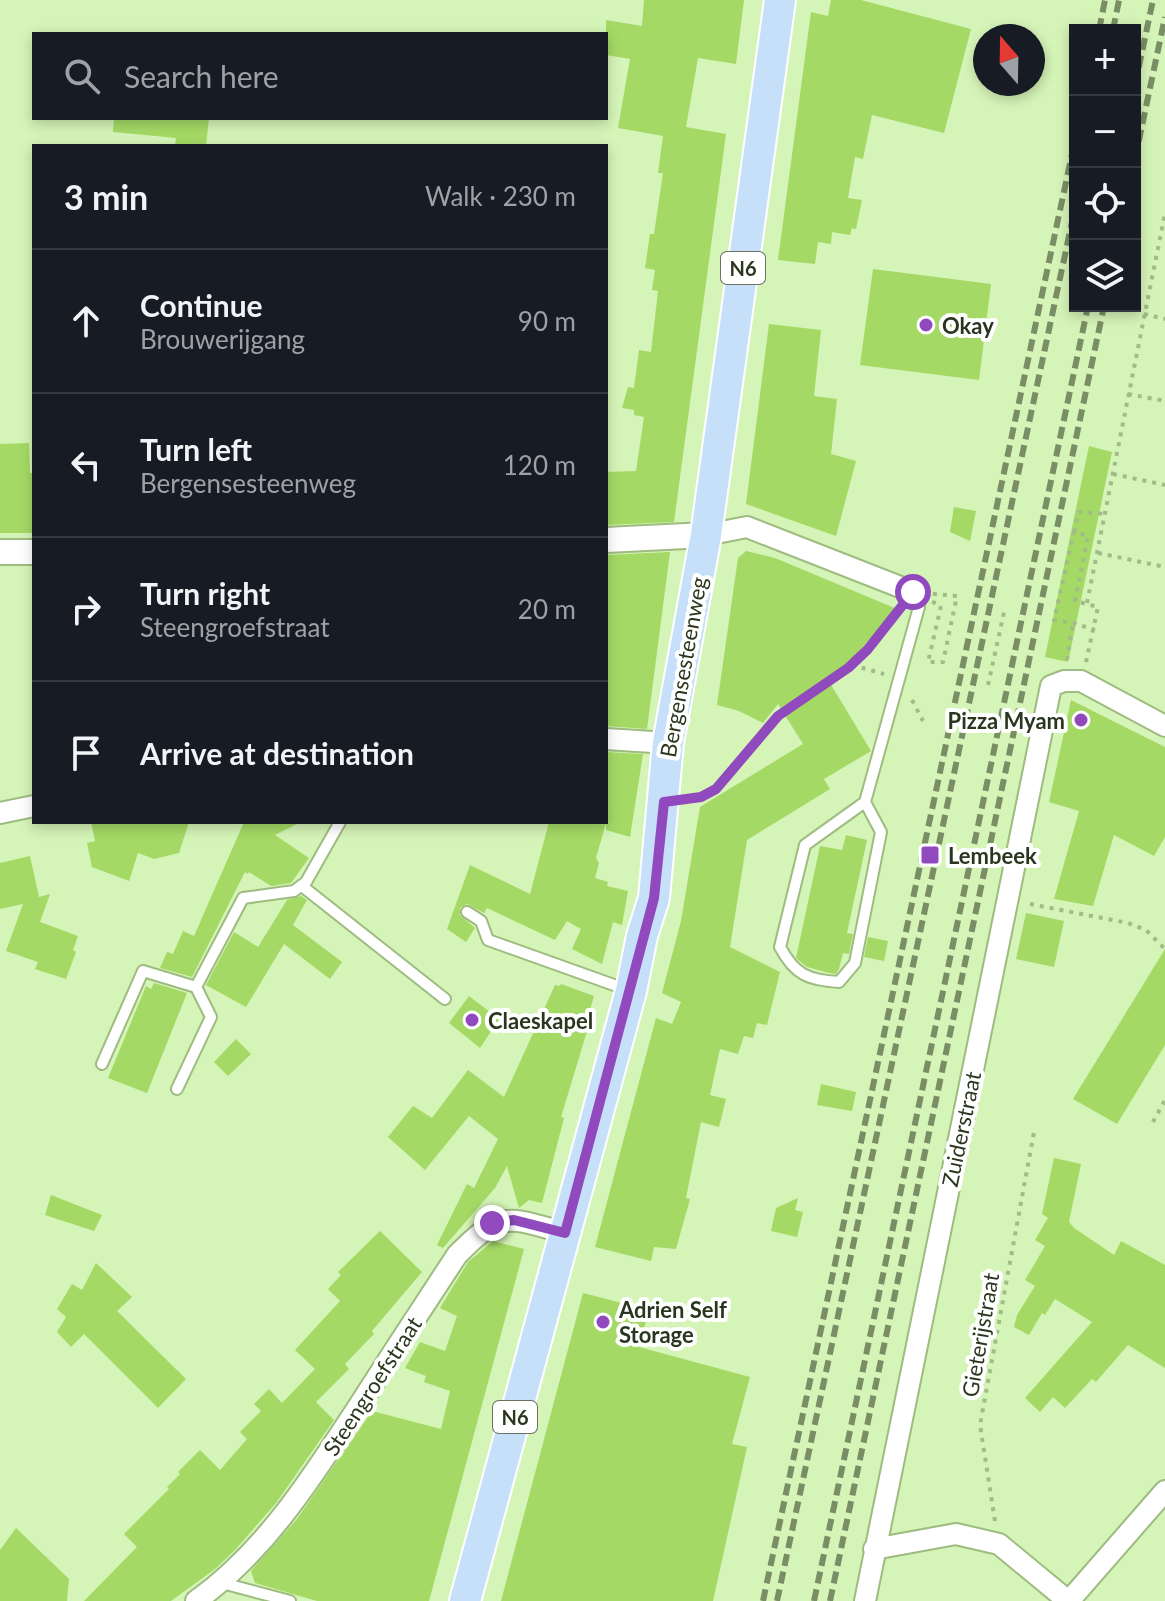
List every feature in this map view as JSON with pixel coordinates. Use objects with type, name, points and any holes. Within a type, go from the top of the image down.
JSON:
[{"type":"main road","name":"Bergensesteenweg","points":[[465,1601],[654,898],[668,743],[706,535],[780,0]]},
{"type":"street","points":[[608,540],[706,535],[747,527],[907,601]]},
{"type":"street","points":[[0,552],[32,552]]},
{"type":"street","points":[[1072,681],[1165,726]]},
{"type":"street","name":"Zuiderstraat","points":[[865,1601],[1051,686],[1072,681]]},
{"type":"street","points":[[608,739],[668,743]]},
{"type":"street","points":[[0,813],[32,806]]},
{"type":"street","name":"Steengroefstraat","points":[[196,1601],[222,1583],[253,1553],[317,1471],[457,1255],[479,1232],[492,1223],[514,1220],[565,1233]]},
{"type":"street","points":[[874,1549],[956,1534],[999,1544],[1069,1601],[1165,1491]]},
{"type":"lane","points":[[865,802],[881,832],[855,963],[839,982],[817,981],[790,967],[780,947],[805,845],[865,802],[919,607],[907,601]]},
{"type":"lane","points":[[196,987],[243,898],[294,891],[302,886],[339,824]]},
{"type":"lane","points":[[302,886],[445,999]]},
{"type":"lane","points":[[467,912],[481,921],[488,940],[631,991]]},
{"type":"lane","points":[[102,1064],[143,971],[196,987],[211,1017],[177,1089]]},
{"type":"lane","points":[[222,1583],[290,1601]]},
{"type":"path","points":[[1087,603],[1144,314],[1162,241],[1165,213]]},
{"type":"path","points":[[1144,314],[1165,319]]},
{"type":"path","points":[[1128,394],[1165,401]]},
{"type":"path","points":[[1113,474],[1165,485]]},
{"type":"path","points":[[1095,630],[1054,620],[1079,512],[1105,514]]},
{"type":"path","points":[[1072,681],[1095,630],[1098,607],[1075,601],[1088,536],[1074,532]]},
{"type":"path","points":[[1098,553],[1165,567]]},
{"type":"path","points":[[664,802],[701,797],[716,789],[778,716],[852,665],[907,601],[941,606],[928,662],[943,662],[957,596]]},
{"type":"path","points":[[988,685],[1005,608]]},
{"type":"path","points":[[1072,681],[1073,623]]},
{"type":"path","points":[[852,665],[901,679]]},
{"type":"path","points":[[1008,900],[1128,923],[1146,930],[1165,949]]},
{"type":"path","points":[[1153,1122],[1165,1100]]},
{"type":"path","name":"Gieterijstraat","points":[[999,1544],[980,1425],[1034,1132]]},
{"type":"building","points":[[644,0],[744,0],[736,64],[698,58],[686,127],[726,134],[674,522],[608,525],[608,472],[636,471],[644,417],[634,415],[634,410],[622,408],[628,387],[634,388],[639,350],[651,352],[658,291],[652,290],[655,270],[645,268],[650,234],[654,234],[663,173],[658,173],[663,136],[618,128],[630,59],[608,55],[606,20],[642,26]]},
{"type":"building","points":[[831,0],[861,0],[971,29],[944,133],[872,115],[863,159],[855,157],[848,198],[862,200],[856,229],[852,228],[850,235],[832,232],[831,244],[818,242],[815,264],[778,260],[811,12],[828,16]]},
{"type":"building","points":[[114,120],[209,120],[206,144],[175,144],[176,138],[113,132]]},
{"type":"building","name":"Okay","points":[[873,269],[991,284],[979,380],[860,365]]},
{"type":"building","points":[[769,324],[821,330],[814,396],[837,399],[831,454],[856,461],[836,536],[746,504]]},
{"type":"building","points":[[29,443],[32,533],[0,533],[0,444]]},
{"type":"building","points":[[1089,446],[1112,452],[1068,662],[1045,657]]},
{"type":"building","points":[[954,507],[976,511],[970,541],[950,532]]},
{"type":"building","points":[[746,551],[775,558],[897,609],[830,683],[871,751],[824,779],[830,789],[747,840],[730,947],[780,972],[767,1025],[757,1023],[753,1038],[744,1036],[738,1054],[720,1049],[710,1095],[726,1099],[719,1127],[701,1122],[686,1198],[690,1199],[676,1249],[654,1247],[651,1261],[595,1247],[656,1018],[672,1024],[681,1002],[662,993],[681,921],[700,807],[803,744],[778,704],[763,723],[739,711],[717,705],[738,558]]},
{"type":"building","points":[[670,552],[647,729],[608,726],[608,555]]},
{"type":"building","points":[[1071,700],[1165,747],[1165,837],[1154,856],[1114,835],[1093,906],[1054,899],[1079,811],[1049,802]]},
{"type":"building","points":[[608,752],[643,754],[630,837],[606,830]]},
{"type":"building","points":[[91,824],[188,824],[179,853],[154,859],[138,853],[129,881],[92,867],[87,843],[95,841]]},
{"type":"building","points":[[243,824],[297,824],[275,835],[309,858],[291,883],[271,886],[245,872],[192,977],[160,968],[167,952],[173,954],[183,931],[194,936]]},
{"type":"building","points":[[548,824],[606,824],[596,858],[599,863],[595,878],[608,882],[607,886],[628,891],[622,925],[613,922],[602,964],[572,949],[581,929],[567,921],[555,940],[487,908],[484,913],[467,904],[460,908],[460,915],[475,928],[466,942],[447,929],[470,865],[530,894]]},
{"type":"building","points":[[846,835],[867,840],[847,933],[853,934],[849,954],[843,953],[836,974],[807,967],[796,958],[820,846],[842,850]]},
{"type":"building","points":[[30,856],[39,897],[50,894],[40,922],[78,936],[66,979],[35,969],[38,962],[6,951],[23,904],[0,909],[0,863]]},
{"type":"building","points":[[301,896],[307,900],[293,925],[342,962],[330,979],[284,944],[246,1007],[206,985],[234,932],[258,947],[287,900]]},
{"type":"building","points":[[1026,913],[1064,921],[1054,967],[1016,959]]},
{"type":"building","points":[[868,937],[888,941],[884,961],[864,957]]},
{"type":"building","points":[[1165,949],[1165,1045],[1117,1124],[1073,1099]]},
{"type":"building","points":[[154,983],[187,993],[147,1093],[108,1078],[146,986],[151,989]]},
{"type":"building","points":[[561,984],[594,996],[585,1027],[588,1028],[561,1117],[564,1118],[542,1203],[529,1200],[519,1208],[507,1166],[495,1188],[443,1248],[437,1245],[467,1184],[474,1188],[498,1139],[469,1116],[425,1170],[388,1137],[413,1106],[432,1118],[468,1070],[504,1097],[555,985]]},
{"type":"building","name":"Claeskapel","points":[[469,996],[499,1019],[480,1048],[449,1023]]},
{"type":"building","points":[[236,1039],[251,1054],[228,1076],[214,1062]]},
{"type":"building","points":[[821,1084],[856,1092],[852,1111],[817,1105]]},
{"type":"building","points":[[1054,1158],[1081,1164],[1069,1222],[1074,1228],[1114,1255],[1121,1241],[1165,1265],[1165,1368],[1128,1345],[1096,1382],[1092,1379],[1065,1408],[1053,1397],[1040,1412],[1025,1398],[1092,1322],[1055,1299],[1029,1335],[1014,1327],[1017,1315],[1035,1286],[1025,1280],[1045,1246],[1035,1240],[1048,1218],[1042,1214]]},
{"type":"building","points":[[51,1195],[102,1215],[94,1231],[45,1215]]},
{"type":"building","points":[[798,1198],[795,1210],[803,1212],[797,1237],[771,1231],[776,1208]]},
{"type":"building","points":[[380,1231],[422,1272],[372,1331],[374,1334],[345,1364],[349,1369],[316,1402],[334,1420],[276,1503],[215,1569],[171,1601],[84,1601],[137,1547],[124,1534],[169,1489],[167,1487],[180,1474],[178,1472],[200,1450],[220,1470],[247,1439],[240,1432],[261,1411],[254,1404],[269,1389],[282,1403],[315,1369],[295,1350],[340,1301],[328,1289],[341,1275],[338,1272]]},
{"type":"building","points":[[493,1241],[524,1249],[429,1601],[317,1601],[255,1583],[251,1571],[297,1519],[372,1411],[441,1429],[450,1391],[424,1382],[426,1376],[405,1368],[420,1342],[445,1351],[457,1316],[440,1308],[468,1262]]},
{"type":"building","points":[[96,1263],[132,1297],[117,1311],[186,1379],[158,1408],[84,1334],[71,1347],[57,1332],[66,1317],[57,1309],[72,1284],[82,1290]]},
{"type":"building","points":[[583,1293],[649,1310],[639,1347],[750,1377],[732,1444],[747,1447],[713,1601],[501,1601]]},
{"type":"building","points":[[16,1528],[69,1579],[67,1601],[0,1601],[0,1550]]},
{"type":"railway","points":[[1100,24],[1105,0]]},
{"type":"railway","points":[[1114,24],[1119,0]]},
{"type":"railway","points":[[1141,57],[1153,0]]},
{"type":"railway","points":[[1141,131],[1165,17]]},
{"type":"railway","points":[[763,1601],[1069,168]]},
{"type":"railway","points":[[777,1601],[1069,236]]},
{"type":"railway","points":[[814,1601],[1087,312]]},
{"type":"railway","points":[[830,1601],[1103,312]]},
{"type":"place","name":"Okay","points":[[926,325]]},
{"type":"place","name":"Pizza Myam","points":[[1081,720]]},
{"type":"place","name":"Lembeek","points":[[930,855]]},
{"type":"place","name":"Claeskapel","points":[[472,1020]]},
{"type":"place","name":"Adrien Self Storage","points":[[603,1322]]},
{"type":"route","points":[[492,1223],[514,1220],[565,1233],[654,898],[664,802],[701,797],[716,789],[778,716],[848,668],[868,649],[913,592]]}]
